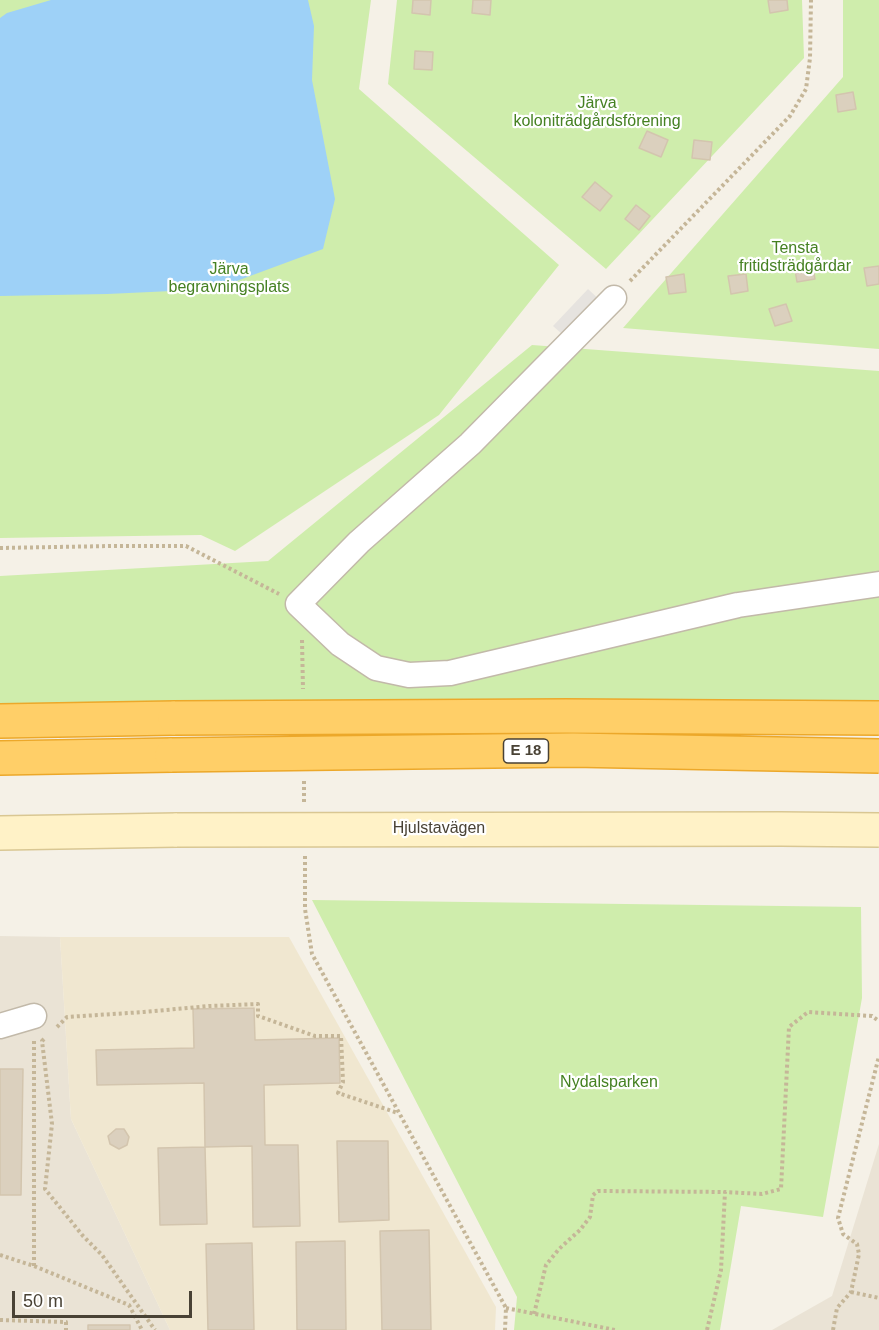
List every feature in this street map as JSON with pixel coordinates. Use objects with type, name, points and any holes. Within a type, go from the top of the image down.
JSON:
[{"type":"highway","name":"E 18","points":[[0,721],[578,716],[879,718]]},
{"type":"highway","name":"E 18","points":[[0,758],[573,750],[879,756]]},
{"type":"main road","name":"Hjulstavägen","points":[[0,833],[177,830],[879,830]]},
{"type":"street","points":[[614,298],[470,444],[359,542],[298,604],[340,644],[376,668],[409,675],[450,673],[738,605],[879,584]]},
{"type":"street","points":[[0,1026],[34,1016]]},
{"type":"path","points":[[614,298],[790,116],[806,89],[810,58],[811,0]]},
{"type":"path","points":[[0,548],[186,546],[298,604]]},
{"type":"path","points":[[305,909],[312,954],[506,1308],[505,1330]]},
{"type":"path","points":[[155,1330],[102,1255],[83,1236],[45,1189],[52,1124],[42,1041],[67,1017],[258,1004],[258,1016],[315,1036],[341,1036],[343,1082],[338,1093],[399,1113]]},
{"type":"path","points":[[534,1314],[546,1265],[590,1217],[593,1195],[598,1191],[762,1194],[781,1189],[789,1027],[808,1012],[872,1017],[879,1021]]},
{"type":"path","points":[[34,1016],[34,1266]]},
{"type":"path","points":[[833,1330],[837,1308],[852,1292],[860,1254],[857,1244],[843,1234],[838,1218],[879,1056]]},
{"type":"path","points":[[706,1330],[722,1270],[725,1192]]},
{"type":"path","points":[[0,1255],[34,1266],[129,1305],[142,1330]]},
{"type":"path","points":[[852,1292],[879,1298]]},
{"type":"path","points":[[506,1308],[615,1330]]},
{"type":"path","points":[[0,1320],[66,1322],[66,1330]]},
{"type":"shaded area","points":[[588,289],[606,306],[571,342],[553,326]]},
{"type":"shaded area","points":[[0,936],[60,937],[71,1119],[170,1330],[0,1330]]},
{"type":"shaded area","points":[[60,937],[289,937],[496,1307],[495,1330],[170,1330],[71,1119]]},
{"type":"shaded area","points":[[879,1144],[879,1330],[772,1330],[832,1296]]},
{"type":"green space","name":"Järva begravningsplats","points":[[0,0],[371,0],[359,89],[559,265],[439,415],[235,551],[201,535],[0,538]]},
{"type":"green space","name":"Järva koloniträdgårdsförening","points":[[397,0],[802,0],[804,58],[606,269],[388,84]]},
{"type":"green space","name":"Tensta fritidsträdgårdar","points":[[843,0],[879,0],[879,349],[623,328],[843,77]]},
{"type":"green space","points":[[532,345],[879,371],[879,726],[0,717],[0,576],[268,561]]},
{"type":"green space","name":"Nydalsparken","points":[[312,900],[861,907],[862,998],[823,1217],[741,1206],[720,1330],[514,1330],[517,1297]]},
{"type":"water","points":[[51,0],[308,0],[314,26],[312,80],[335,199],[323,249],[215,289],[0,296],[0,18],[7,13]]},
{"type":"building","points":[[413,0],[431,0],[430,15],[412,13]]},
{"type":"building","points":[[473,0],[491,0],[490,15],[472,13]]},
{"type":"building","points":[[768,0],[787,0],[788,10],[770,13]]},
{"type":"building","points":[[415,51],[433,52],[432,70],[414,69]]},
{"type":"building","points":[[853,92],[856,109],[838,112],[836,95]]},
{"type":"building","points":[[647,131],[668,140],[661,157],[639,148]]},
{"type":"building","points":[[694,140],[712,142],[710,160],[692,158]]},
{"type":"building","points":[[595,182],[612,196],[600,211],[582,197]]},
{"type":"building","points":[[636,205],[650,216],[639,230],[625,219]]},
{"type":"building","points":[[812,261],[815,279],[797,282],[794,264]]},
{"type":"building","points":[[879,266],[879,284],[867,286],[864,268]]},
{"type":"building","points":[[684,274],[686,292],[669,294],[666,277]]},
{"type":"building","points":[[746,274],[748,291],[731,294],[728,276]]},
{"type":"building","points":[[786,304],[792,321],[775,326],[769,309]]},
{"type":"building","points":[[254,1008],[255,1040],[339,1038],[340,1083],[264,1085],[265,1145],[298,1145],[300,1226],[253,1227],[252,1146],[205,1147],[204,1083],[97,1085],[96,1050],[194,1048],[193,1009]]},
{"type":"building","points":[[0,1069],[23,1069],[21,1195],[0,1195]]},
{"type":"building","points":[[116,1129],[124,1129],[129,1137],[127,1145],[119,1149],[110,1144],[108,1136]]},
{"type":"building","points":[[337,1141],[388,1141],[389,1220],[339,1222]]},
{"type":"building","points":[[205,1147],[207,1224],[160,1225],[158,1148]]},
{"type":"building","points":[[429,1230],[431,1330],[382,1330],[380,1231]]},
{"type":"building","points":[[345,1241],[346,1330],[297,1330],[296,1242]]},
{"type":"building","points":[[252,1243],[254,1330],[208,1330],[206,1244]]},
{"type":"building","points":[[88,1325],[130,1325],[130,1330],[88,1330]]}]
